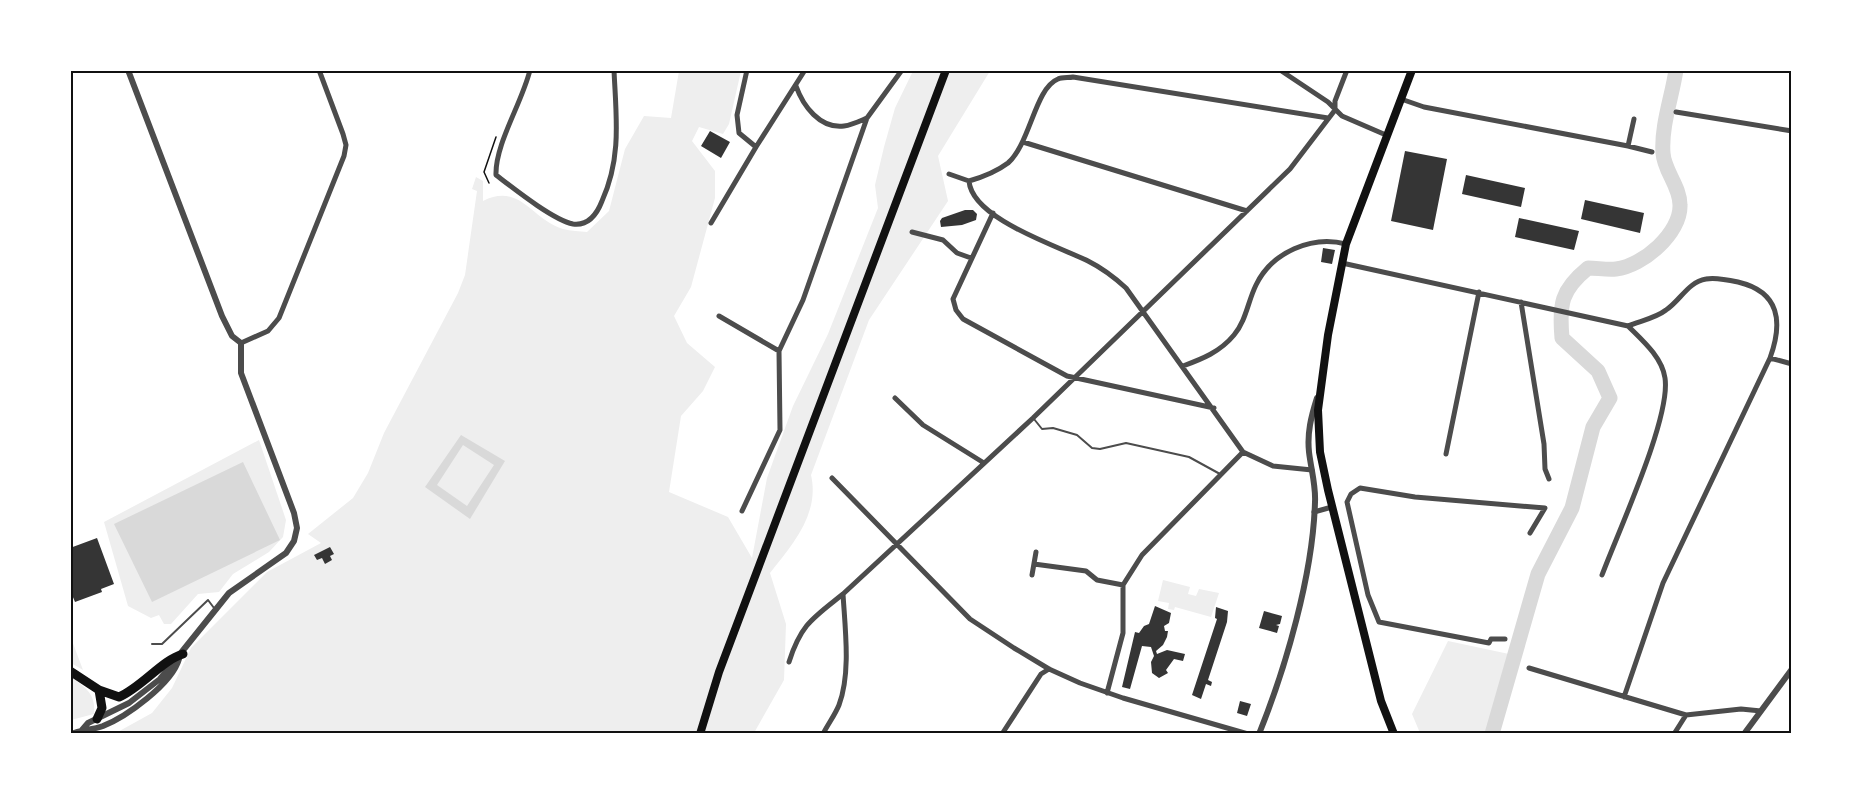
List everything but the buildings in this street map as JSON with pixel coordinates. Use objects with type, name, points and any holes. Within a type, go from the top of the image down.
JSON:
[{"type":"highway","points":[[70,671],[99,690],[119,697],[142,684],[173,657],[181,656]]},
{"type":"highway","points":[[92,724],[102,708],[99,690]]},
{"type":"main road","points":[[700,734],[719,672],[946,70]]},
{"type":"main road","points":[[1394,734],[1381,700],[1328,490],[1320,444],[1319,392],[1346,244],[1412,70]]},
{"type":"street","points":[[128,70],[222,316],[232,336],[241,343]]},
{"type":"street","points":[[241,343],[268,331],[279,318],[344,156],[346,145],[343,134],[319,70]]},
{"type":"street","points":[[530,70],[522,100],[496,160],[496,175],[567,222],[583,224],[598,211],[616,155],[614,70]]},
{"type":"street","points":[[747,70],[737,115],[739,133],[756,147]]},
{"type":"street","points":[[711,223],[756,147],[806,70]]},
{"type":"street","points":[[742,512],[780,430],[779,351],[803,300],[867,118],[902,70]]},
{"type":"street","points":[[1280,70],[1342,116],[1386,135]]},
{"type":"street","points":[[789,662],[798,635],[812,618],[843,594],[1033,418],[1290,169],[1335,110],[1335,101],[1347,70]]},
{"type":"street","points":[[949,174],[969,181],[989,175],[1009,162],[1023,142],[1045,90],[1058,79],[1073,74],[1328,118]]},
{"type":"street","points":[[796,86],[801,100],[814,116],[829,125],[844,126],[867,118]]},
{"type":"street","points":[[1401,99],[1424,107],[1628,146],[1652,153]]},
{"type":"street","points":[[1676,112],[1791,131]]},
{"type":"street","points":[[1628,146],[1634,118]]},
{"type":"street","points":[[1023,142],[1247,211]]},
{"type":"street","points":[[969,181],[970,190],[1010,226],[1090,262],[1111,274],[1144,310],[1244,453],[1273,466],[1312,470]]},
{"type":"street","points":[[993,213],[970,258],[953,299],[956,310],[963,319],[1074,378],[1214,408]]},
{"type":"street","points":[[912,232],[943,240],[957,253],[970,258]]},
{"type":"street","points":[[1183,366],[1207,357],[1234,336],[1245,316],[1257,283],[1278,258],[1312,243],[1324,241],[1346,244]]},
{"type":"street","points":[[1342,263],[1628,326],[1651,349],[1665,377],[1664,412],[1602,575]]},
{"type":"street","points":[[1624,697],[1663,583],[1770,357],[1777,336],[1778,323],[1774,309],[1766,297],[1752,286],[1729,280],[1706,279],[1693,285],[1666,310],[1628,326]]},
{"type":"street","points":[[1446,454],[1479,292]]},
{"type":"street","points":[[1521,302],[1544,444],[1545,469],[1549,478]]},
{"type":"street","points":[[719,316],[779,351]]},
{"type":"street","points":[[71,734],[129,703],[160,679],[181,656],[214,611],[243,581],[286,553],[294,541],[297,528],[294,513],[241,373],[241,343]]},
{"type":"street","points":[[1770,357],[1791,364]]},
{"type":"street","points":[[1259,734],[1281,678],[1307,569],[1315,493],[1309,423],[1319,392]]},
{"type":"street","points":[[895,398],[923,425],[984,464]]},
{"type":"street","points":[[1107,693],[1124,633],[1123,585],[1142,555],[1220,474],[1244,453]]},
{"type":"street","points":[[832,478],[970,619],[1049,669],[1107,693],[1248,734]]},
{"type":"street","points":[[1505,639],[1491,639],[1489,643],[1379,622],[1368,595],[1347,502],[1351,494],[1360,488],[1415,497],[1545,508],[1530,533]]},
{"type":"street","points":[[1315,493],[1328,490]]},
{"type":"street","points":[[1314,513],[1332,507]]},
{"type":"street","points":[[1032,576],[1035,552]]},
{"type":"street","points":[[1034,564],[1086,571],[1097,580],[1123,585]]},
{"type":"street","points":[[823,734],[841,695],[847,645],[843,594]]},
{"type":"street","points":[[1356,599],[1368,595]]},
{"type":"street","points":[[92,724],[116,720],[134,708],[164,682],[181,656]]},
{"type":"street","points":[[1529,668],[1686,715],[1741,709],[1761,711]]},
{"type":"street","points":[[1002,734],[1041,674],[1049,669]]},
{"type":"street","points":[[1744,734],[1791,669]]},
{"type":"street","points":[[1674,734],[1686,715]]},
{"type":"lane","points":[[1033,418],[1042,429],[1053,428],[1077,435],[1092,448],[1100,449],[1126,442],[1189,457],[1220,474]]},
{"type":"lane","points":[[152,644],[162,644],[208,600],[214,611]]},
{"type":"shaded area","points":[[679,71],[741,71],[729,124],[723,134],[699,127],[692,141],[715,171],[715,198],[691,287],[674,316],[687,343],[715,367],[703,391],[681,416],[669,492],[728,517],[752,558],[767,478],[793,406],[828,334],[878,208],[875,185],[884,147],[895,108],[913,71],[990,71],[938,156],[948,201],[869,320],[811,475],[813,489],[808,516],[795,540],[770,573],[786,624],[784,680],[754,733],[114,734],[152,713],[172,688],[191,648],[267,572],[321,543],[308,534],[353,498],[368,473],[384,433],[458,293],[465,275],[477,191],[472,189],[476,177],[483,181],[483,201],[496,196],[507,196],[525,204],[552,224],[563,229],[587,232],[609,211],[625,149],[644,116],[671,118]]},
{"type":"shaded area","points":[[461,435],[505,461],[470,519],[425,487]],"holes":[[[463,445],[494,465],[467,506],[437,485]]]},
{"type":"shaded area","points":[[259,440],[286,520],[283,537],[269,552],[233,574],[219,592],[198,594],[171,624],[164,624],[159,615],[151,618],[128,606],[104,522]]},
{"type":"shaded area","points":[[243,462],[280,540],[152,602],[114,524]]},
{"type":"shaded area","points":[[1163,580],[1190,587],[1188,594],[1196,596],[1199,589],[1219,593],[1211,617],[1175,607],[1174,610],[1168,609],[1169,603],[1158,601]]},
{"type":"shaded area","points":[[71,638],[83,670],[71,663]]},
{"type":"shaded area","points":[[1448,641],[1509,654],[1487,733],[1420,733],[1412,714]]},
{"type":"shaded area","points":[[71,677],[92,696],[94,714],[71,720]]},
{"type":"waterway","points":[[1492,734],[1538,574],[1572,508],[1593,427],[1610,398],[1598,371],[1562,338],[1561,316],[1564,299],[1572,283],[1588,268],[1627,267],[1648,255],[1667,237],[1679,216],[1679,198],[1663,153],[1665,122],[1676,70]]}]
